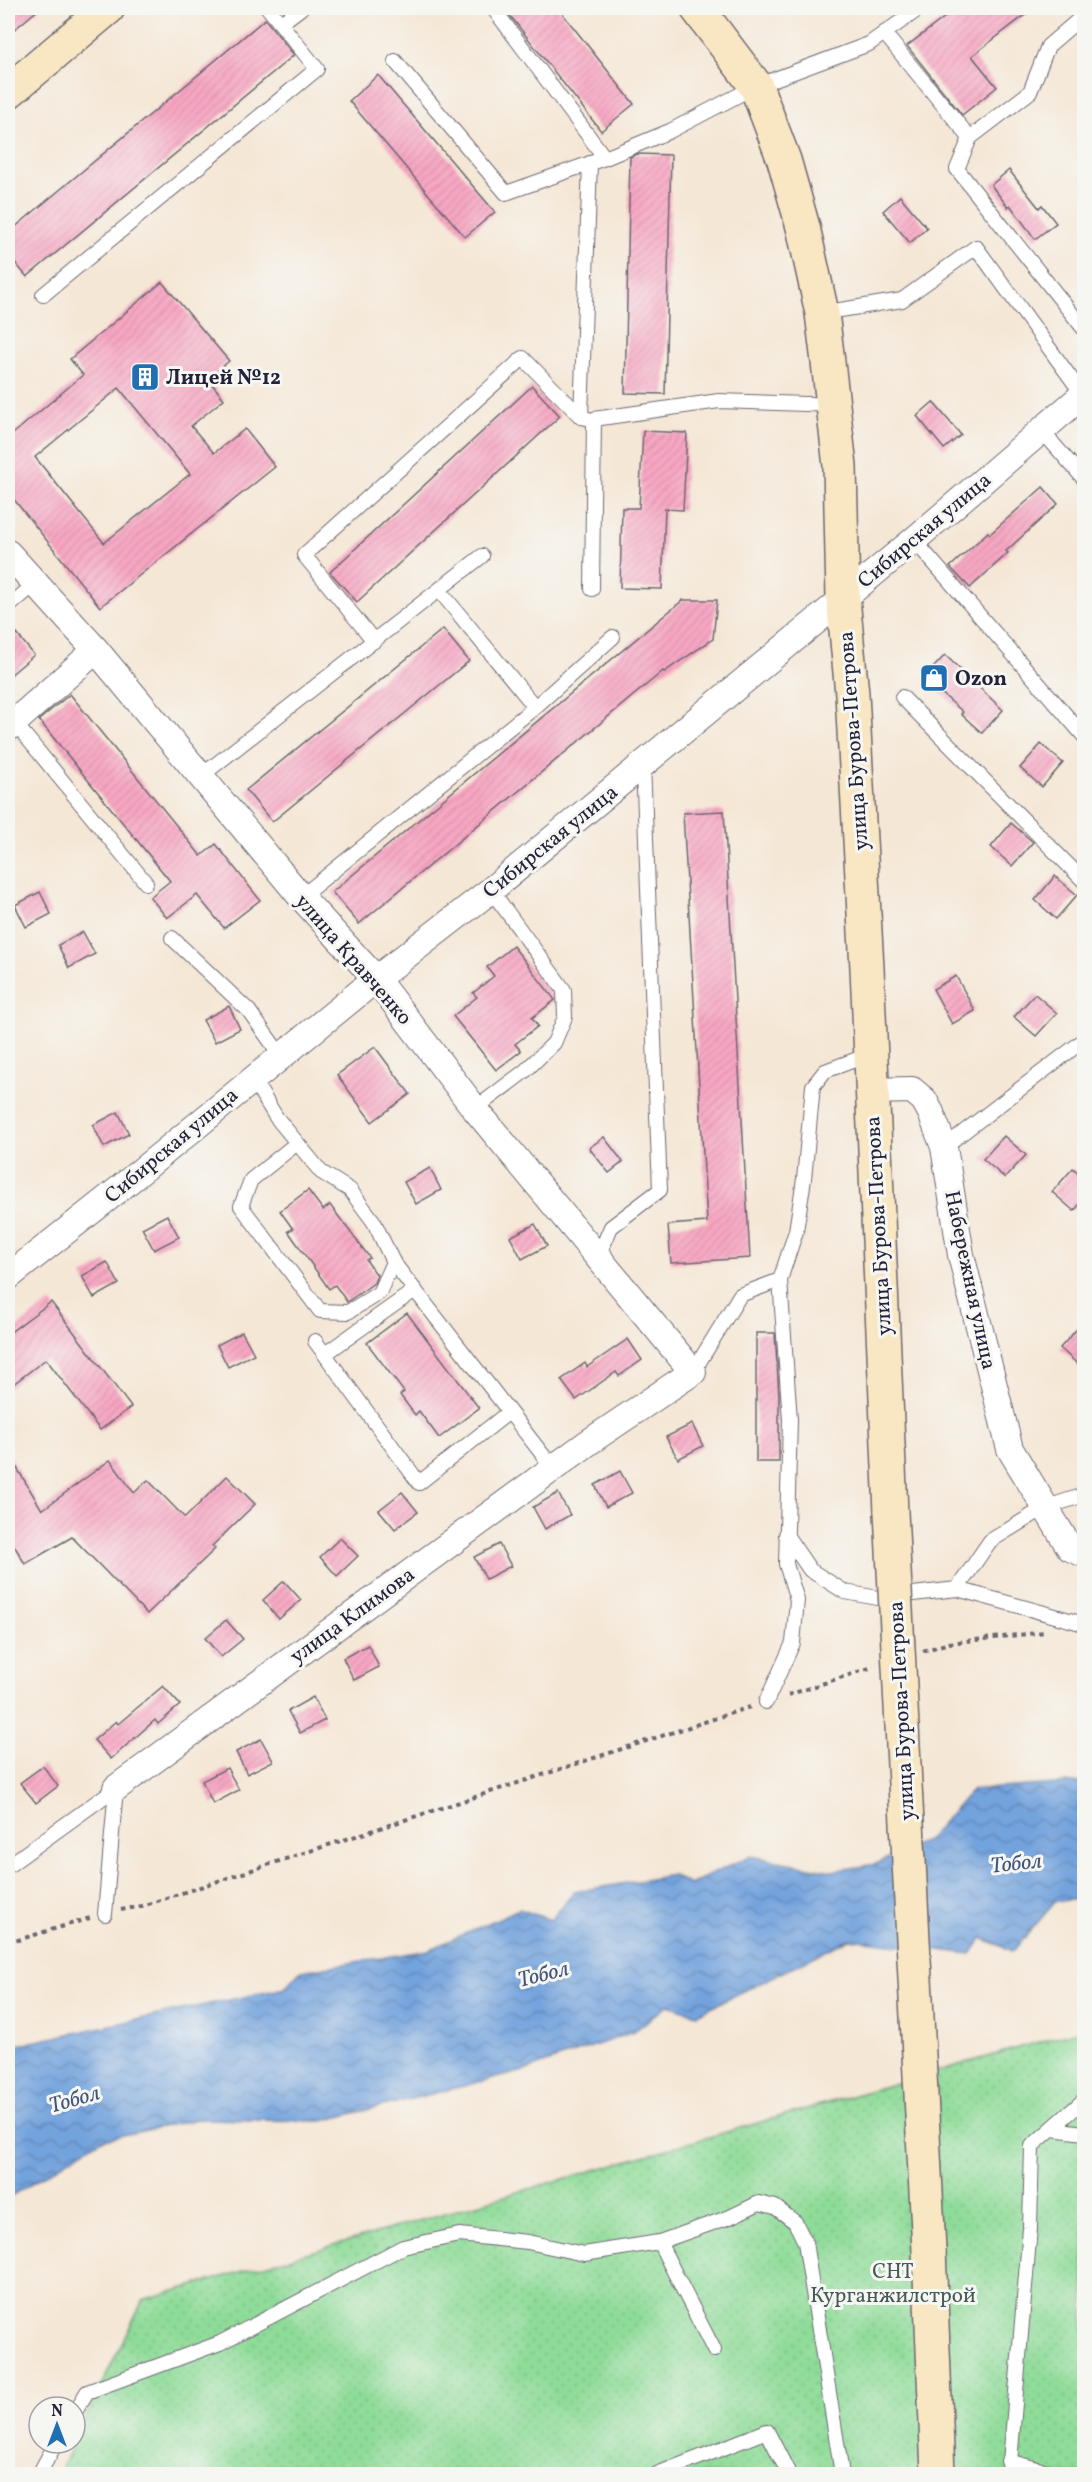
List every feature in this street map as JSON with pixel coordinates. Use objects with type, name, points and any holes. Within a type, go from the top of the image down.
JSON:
[{"type":"main road","points":[[8,92],[108,8]]},
{"type":"main road","name":"улица Бурова-Петрова","points":[[697,8],[756,86],[787,171],[803,227],[822,313],[840,466],[843,598],[853,706],[871,1054],[938,2475]]},
{"type":"street","name":"Сибирская улица","points":[[8,1277],[118,1190],[252,1078],[491,890],[914,540],[1042,431],[1082,401]]},
{"type":"street","name":"улица Кравченко","points":[[8,553],[96,650],[300,897],[376,979],[475,1109],[693,1372]]},
{"type":"street","points":[[11,725],[96,650]]},
{"type":"street","name":"Набережная улица","points":[[872,1091],[912,1090],[924,1100],[931,1113],[944,1147],[961,1254],[1010,1449],[1044,1508],[1077,1551]]},
{"type":"street","name":"улица Климова","points":[[116,1788],[553,1468],[693,1372]]},
{"type":"lane","points":[[43,295],[317,69],[268,8]]},
{"type":"lane","points":[[282,23],[301,8]]},
{"type":"lane","points":[[493,8],[605,158]]},
{"type":"lane","points":[[395,61],[506,194],[605,158],[669,131],[756,86],[869,44],[920,8]]},
{"type":"lane","points":[[1084,15],[1048,46],[1030,92],[970,138],[957,169],[1084,329]]},
{"type":"lane","points":[[884,33],[970,138]]},
{"type":"lane","points":[[590,163],[588,418],[592,589]]},
{"type":"lane","points":[[822,313],[902,300],[976,247],[1082,401]]},
{"type":"lane","points":[[374,641],[304,555],[523,358],[588,418]]},
{"type":"lane","points":[[588,418],[718,401],[834,405]]},
{"type":"lane","points":[[1042,431],[1084,478]]},
{"type":"lane","points":[[914,540],[1084,736]]},
{"type":"lane","points":[[201,776],[482,556]]},
{"type":"lane","points":[[8,607],[35,584]]},
{"type":"lane","points":[[439,590],[535,707]]},
{"type":"lane","points":[[300,897],[535,707],[613,638]]},
{"type":"lane","points":[[902,697],[1084,880]]},
{"type":"lane","points":[[11,725],[147,883]]},
{"type":"lane","points":[[615,1277],[602,1248],[611,1227],[660,1190],[643,764]]},
{"type":"lane","points":[[475,1109],[525,1071],[554,1043],[565,1017],[564,990],[491,890]]},
{"type":"lane","points":[[172,938],[249,1011],[281,1056]]},
{"type":"lane","points":[[944,1147],[1084,1040]]},
{"type":"lane","points":[[766,1702],[793,1643],[797,1600],[786,1564],[790,1420],[780,1280],[796,1231],[804,1179],[813,1086],[825,1071],[871,1054]]},
{"type":"lane","points":[[252,1078],[276,1117],[321,1172],[350,1190],[374,1222],[393,1262],[553,1468]]},
{"type":"lane","points":[[297,1143],[251,1180],[241,1206],[320,1311],[348,1312],[379,1293],[393,1262]]},
{"type":"lane","points":[[693,1372],[740,1295],[780,1280]]},
{"type":"lane","points":[[325,1354],[415,1290]]},
{"type":"lane","points":[[315,1341],[419,1483],[509,1412]]},
{"type":"lane","points":[[957,1589],[990,1541],[1044,1508],[1084,1495]]},
{"type":"lane","points":[[786,1535],[810,1570],[845,1592],[878,1598],[957,1589],[1084,1624]]},
{"type":"lane","points":[[1077,1551],[1084,1571]]},
{"type":"lane","points":[[8,1866],[116,1788]]},
{"type":"lane","points":[[105,1914],[116,1788]]},
{"type":"lane","points":[[1056,2475],[1008,2468],[1030,2228],[1032,2146],[1084,2100]]},
{"type":"lane","points":[[1052,2129],[1084,2133]]},
{"type":"lane","points":[[85,2395],[87,2392],[220,2343],[403,2247],[459,2235],[528,2242],[584,2254],[659,2242],[730,2217],[759,2203],[775,2207],[795,2222],[805,2242],[842,2475]]},
{"type":"lane","points":[[659,2242],[714,2350]]},
{"type":"lane","points":[[657,2475],[767,2431],[789,2475]]},
{"type":"lane","points":[[39,2475],[50,2455]]},
{"type":"path","points":[[916,1653],[949,1643],[1051,1631]]},
{"type":"path","points":[[8,1943],[105,1914],[142,1906],[884,1664]]},
{"type":"green space","name":"СНТ Курганжилстрой","points":[[1084,2029],[1084,2474],[58,2474],[67,2455],[87,2455],[87,2415],[143,2300]]},
{"type":"water","name":"Тобол","points":[[1084,1782],[1084,1899],[1056,1901],[1013,1951],[982,1938],[971,1954],[850,1939],[697,2014],[668,2005],[633,2032],[524,2071],[322,2121],[198,2119],[100,2140],[8,2198],[8,2047],[285,1988],[301,1971],[429,1950],[519,1909],[551,1920],[574,1892],[673,1875],[689,1885],[750,1856],[832,1871],[876,1864],[928,1839],[972,1790]]},
{"type":"building","points":[[8,8],[40,8],[8,35]]},
{"type":"building","points":[[504,8],[558,8],[634,104],[601,131]]},
{"type":"building","points":[[957,8],[1034,8],[972,56],[997,87],[962,115],[907,46]]},
{"type":"building","points":[[265,19],[294,55],[27,277],[8,254],[8,233]]},
{"type":"building","points":[[378,75],[495,212],[465,237],[349,101]]},
{"type":"building","points":[[637,154],[671,155],[665,394],[625,393],[630,157]]},
{"type":"building","points":[[1009,170],[1039,208],[1042,205],[1056,223],[1035,239],[1010,205],[1008,207],[991,185]]},
{"type":"building","points":[[900,196],[927,228],[910,243],[883,211]]},
{"type":"building","points":[[162,282],[229,361],[208,379],[224,399],[191,426],[214,453],[245,429],[275,467],[100,607],[8,492],[8,438],[83,375],[70,359]],"holes":[[[119,388],[190,474],[104,543],[35,457]]]},
{"type":"building","points":[[532,386],[560,416],[357,602],[330,572]]},
{"type":"building","points":[[933,402],[961,435],[944,449],[917,416]]},
{"type":"building","points":[[643,431],[687,433],[683,510],[665,509],[662,589],[620,588],[622,508],[639,508]]},
{"type":"building","points":[[1043,487],[1058,504],[1006,551],[1008,553],[970,588],[950,567]]},
{"type":"building","points":[[683,600],[717,600],[713,639],[663,671],[359,924],[332,892]]},
{"type":"building","points":[[8,623],[34,655],[8,677]]},
{"type":"building","points":[[443,629],[469,661],[272,822],[246,790]]},
{"type":"building","points":[[945,655],[1003,710],[982,733],[961,714],[963,712],[924,678]]},
{"type":"building","points":[[70,694],[201,856],[216,844],[260,900],[224,928],[197,895],[167,918],[150,897],[170,881],[39,720]]},
{"type":"building","points":[[1041,744],[1063,763],[1042,787],[1020,768]]},
{"type":"building","points":[[724,811],[750,1258],[671,1263],[668,1225],[707,1222],[683,813]]},
{"type":"building","points":[[1011,823],[1033,842],[1012,866],[991,847]]},
{"type":"building","points":[[1055,876],[1077,895],[1056,919],[1035,900]]},
{"type":"building","points":[[40,892],[51,914],[26,927],[15,905]]},
{"type":"building","points":[[83,932],[95,954],[69,968],[58,945]]},
{"type":"building","points":[[513,946],[555,1000],[532,1018],[538,1026],[515,1044],[521,1051],[496,1070],[453,1016],[477,997],[473,993],[494,976],[487,967]]},
{"type":"building","points":[[956,976],[975,1011],[952,1024],[933,989]]},
{"type":"building","points":[[1035,994],[1057,1013],[1036,1036],[1014,1017]]},
{"type":"building","points":[[229,1006],[240,1029],[215,1042],[203,1020]]},
{"type":"building","points":[[375,1047],[410,1094],[372,1122],[337,1075]]},
{"type":"building","points":[[118,1112],[129,1134],[104,1147],[93,1125]]},
{"type":"building","points":[[1004,1136],[1026,1155],[1005,1178],[983,1159]]},
{"type":"building","points":[[604,1137],[623,1162],[609,1173],[589,1148]]},
{"type":"building","points":[[430,1168],[441,1190],[416,1204],[404,1182]]},
{"type":"building","points":[[1073,1168],[1084,1178],[1084,1199],[1074,1211],[1052,1192]]},
{"type":"building","points":[[308,1190],[323,1210],[330,1205],[370,1258],[366,1260],[377,1275],[374,1283],[347,1302],[335,1285],[329,1289],[288,1231],[293,1229],[280,1211]]},
{"type":"building","points":[[167,1215],[179,1237],[154,1250],[142,1228]]},
{"type":"building","points":[[535,1224],[547,1246],[522,1259],[510,1237]]},
{"type":"building","points":[[107,1262],[119,1284],[94,1298],[82,1276]]},
{"type":"building","points":[[51,1302],[131,1407],[100,1430],[46,1359],[8,1388],[8,1334]]},
{"type":"building","points":[[407,1313],[479,1408],[439,1438],[419,1411],[415,1415],[400,1395],[404,1392],[367,1343]]},
{"type":"building","points":[[1084,1321],[1084,1370],[1060,1348]]},
{"type":"building","points":[[242,1332],[254,1354],[228,1367],[217,1345]]},
{"type":"building","points":[[756,1333],[775,1333],[779,1396],[779,1462],[756,1462]]},
{"type":"building","points":[[628,1339],[642,1360],[619,1376],[616,1372],[576,1400],[561,1380],[585,1363],[587,1367]]},
{"type":"building","points":[[692,1424],[703,1446],[678,1459],[666,1437]]},
{"type":"building","points":[[8,1453],[42,1510],[110,1460],[134,1493],[148,1480],[185,1518],[227,1476],[255,1504],[212,1546],[215,1549],[147,1614],[72,1537],[25,1564],[8,1535]]},
{"type":"building","points":[[620,1471],[632,1493],[606,1507],[595,1485]]},
{"type":"building","points":[[402,1492],[418,1512],[395,1529],[379,1510]]},
{"type":"building","points":[[558,1493],[570,1515],[545,1529],[533,1507]]},
{"type":"building","points":[[340,1538],[358,1556],[337,1576],[320,1557]]},
{"type":"building","points":[[499,1544],[511,1566],[486,1579],[474,1557]]},
{"type":"building","points":[[284,1581],[301,1600],[279,1619],[263,1600]]},
{"type":"building","points":[[226,1620],[243,1639],[221,1657],[205,1638]]},
{"type":"building","points":[[368,1645],[379,1667],[354,1680],[343,1658]]},
{"type":"building","points":[[163,1686],[180,1705],[158,1724],[155,1720],[111,1759],[94,1740],[116,1721],[118,1724]]},
{"type":"building","points":[[313,1697],[325,1720],[300,1733],[288,1711]]},
{"type":"building","points":[[261,1739],[273,1761],[247,1774],[236,1752]]},
{"type":"building","points":[[43,1766],[58,1786],[36,1803],[20,1783]]},
{"type":"building","points":[[227,1768],[239,1790],[213,1804],[202,1781]]},
{"type":"place","name":"Лицей №12","points":[[145,377]]},
{"type":"place","name":"Ozon","points":[[934,678]]}]
